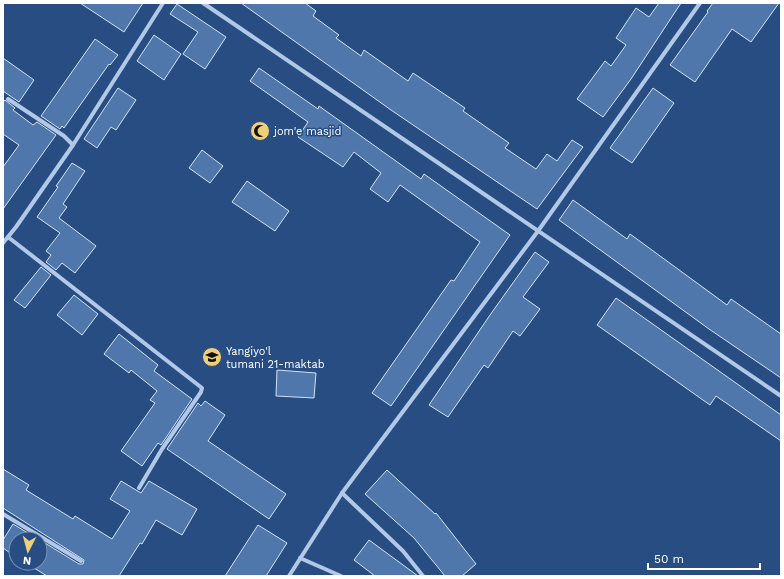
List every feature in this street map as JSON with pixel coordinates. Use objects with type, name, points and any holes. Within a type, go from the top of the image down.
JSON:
[{"type":"street","points":[[3,242],[16,227],[73,145],[163,3]]},
{"type":"street","points":[[203,3],[781,396]]},
{"type":"street","points":[[288,576],[342,493],[538,232],[700,3]]},
{"type":"street","points":[[8,99],[64,136],[73,145]]},
{"type":"street","points":[[8,237],[202,388],[201,392],[162,449],[139,488]]},
{"type":"street","points":[[342,493],[403,551],[423,576]]},
{"type":"street","points":[[3,514],[81,561]]},
{"type":"street","points":[[300,558],[340,576]]},
{"type":"building","points":[[80,3],[143,3],[124,32]]},
{"type":"building","points":[[241,3],[305,3],[316,11],[313,16],[339,35],[336,38],[361,56],[364,50],[408,81],[413,73],[465,108],[463,111],[509,143],[505,148],[536,169],[547,154],[557,161],[572,140],[583,147],[537,209],[391,110]]},
{"type":"building","points":[[659,3],[681,3],[631,79],[603,117],[577,99],[605,61],[611,66],[626,45],[616,38],[636,8],[649,17]]},
{"type":"building","points":[[713,3],[779,3],[751,42],[732,29],[695,82],[670,65]]},
{"type":"building","points":[[177,4],[226,37],[205,69],[183,54],[198,32],[170,14]]},
{"type":"building","points":[[154,35],[181,54],[164,80],[137,61]]},
{"type":"building","points":[[95,39],[118,55],[110,65],[109,64],[64,128],[62,126],[60,129],[41,116]]},
{"type":"building","points":[[3,58],[34,80],[19,102],[3,91]]},
{"type":"building","points":[[259,68],[318,109],[319,106],[421,179],[424,174],[510,235],[391,406],[372,393],[451,280],[454,281],[480,242],[400,185],[388,202],[370,189],[381,173],[354,152],[343,167],[298,137],[308,122],[250,81]]},
{"type":"building","points":[[118,88],[136,100],[116,130],[111,127],[97,148],[84,139]]},
{"type":"building","points":[[653,88],[674,103],[632,163],[610,148]]},
{"type":"building","points":[[5,100],[15,108],[13,110],[33,125],[37,122],[56,135],[3,209],[3,167],[19,145],[3,134],[3,102]]},
{"type":"building","points":[[202,150],[223,166],[210,183],[189,168]]},
{"type":"building","points":[[72,163],[85,171],[63,204],[67,207],[59,218],[96,246],[75,273],[62,263],[56,270],[46,262],[51,255],[46,251],[60,233],[37,217],[58,187],[56,186]]},
{"type":"building","points":[[247,181],[289,211],[275,231],[232,202]]},
{"type":"building","points":[[573,200],[627,239],[630,234],[727,305],[731,299],[781,334],[781,378],[709,329],[559,220]]},
{"type":"building","points":[[535,252],[549,262],[523,297],[540,309],[520,336],[513,331],[488,368],[484,365],[448,417],[429,405]]},
{"type":"building","points":[[41,267],[51,275],[25,308],[14,300]]},
{"type":"building","points":[[74,295],[98,314],[82,335],[57,315]]},
{"type":"building","points":[[616,298],[781,415],[781,441],[716,396],[710,405],[597,325]]},
{"type":"building","points":[[119,334],[158,365],[154,371],[192,399],[161,445],[158,443],[142,466],[121,451],[155,403],[150,400],[157,391],[131,370],[129,373],[104,354]]},
{"type":"building","points":[[277,370],[316,373],[314,398],[276,396]]},
{"type":"building","points":[[205,401],[225,415],[208,441],[286,494],[269,519],[167,449],[198,403],[201,406]]},
{"type":"building","points":[[3,469],[29,485],[26,490],[73,519],[75,516],[112,539],[130,511],[110,499],[121,481],[141,493],[149,481],[197,509],[182,535],[156,520],[142,544],[140,543],[119,576],[47,576],[39,571],[48,571],[48,545],[79,564],[83,564],[84,560],[48,537],[48,531],[39,531],[3,508]]},
{"type":"building","points":[[387,470],[435,514],[436,513],[476,564],[462,576],[445,576],[414,538],[365,494]]},
{"type":"building","points":[[13,524],[25,531],[9,531]]},
{"type":"building","points":[[258,525],[287,543],[266,576],[225,576]]},
{"type":"building","points":[[8,532],[8,551],[3,548],[3,540]]},
{"type":"building","points":[[369,540],[418,576],[375,576],[354,560]]},
{"type":"place","name":"jom'e masjid","points":[[260,131]]},
{"type":"place","name":"Yangiyo'l tumani 21-maktab","points":[[212,357]]}]
